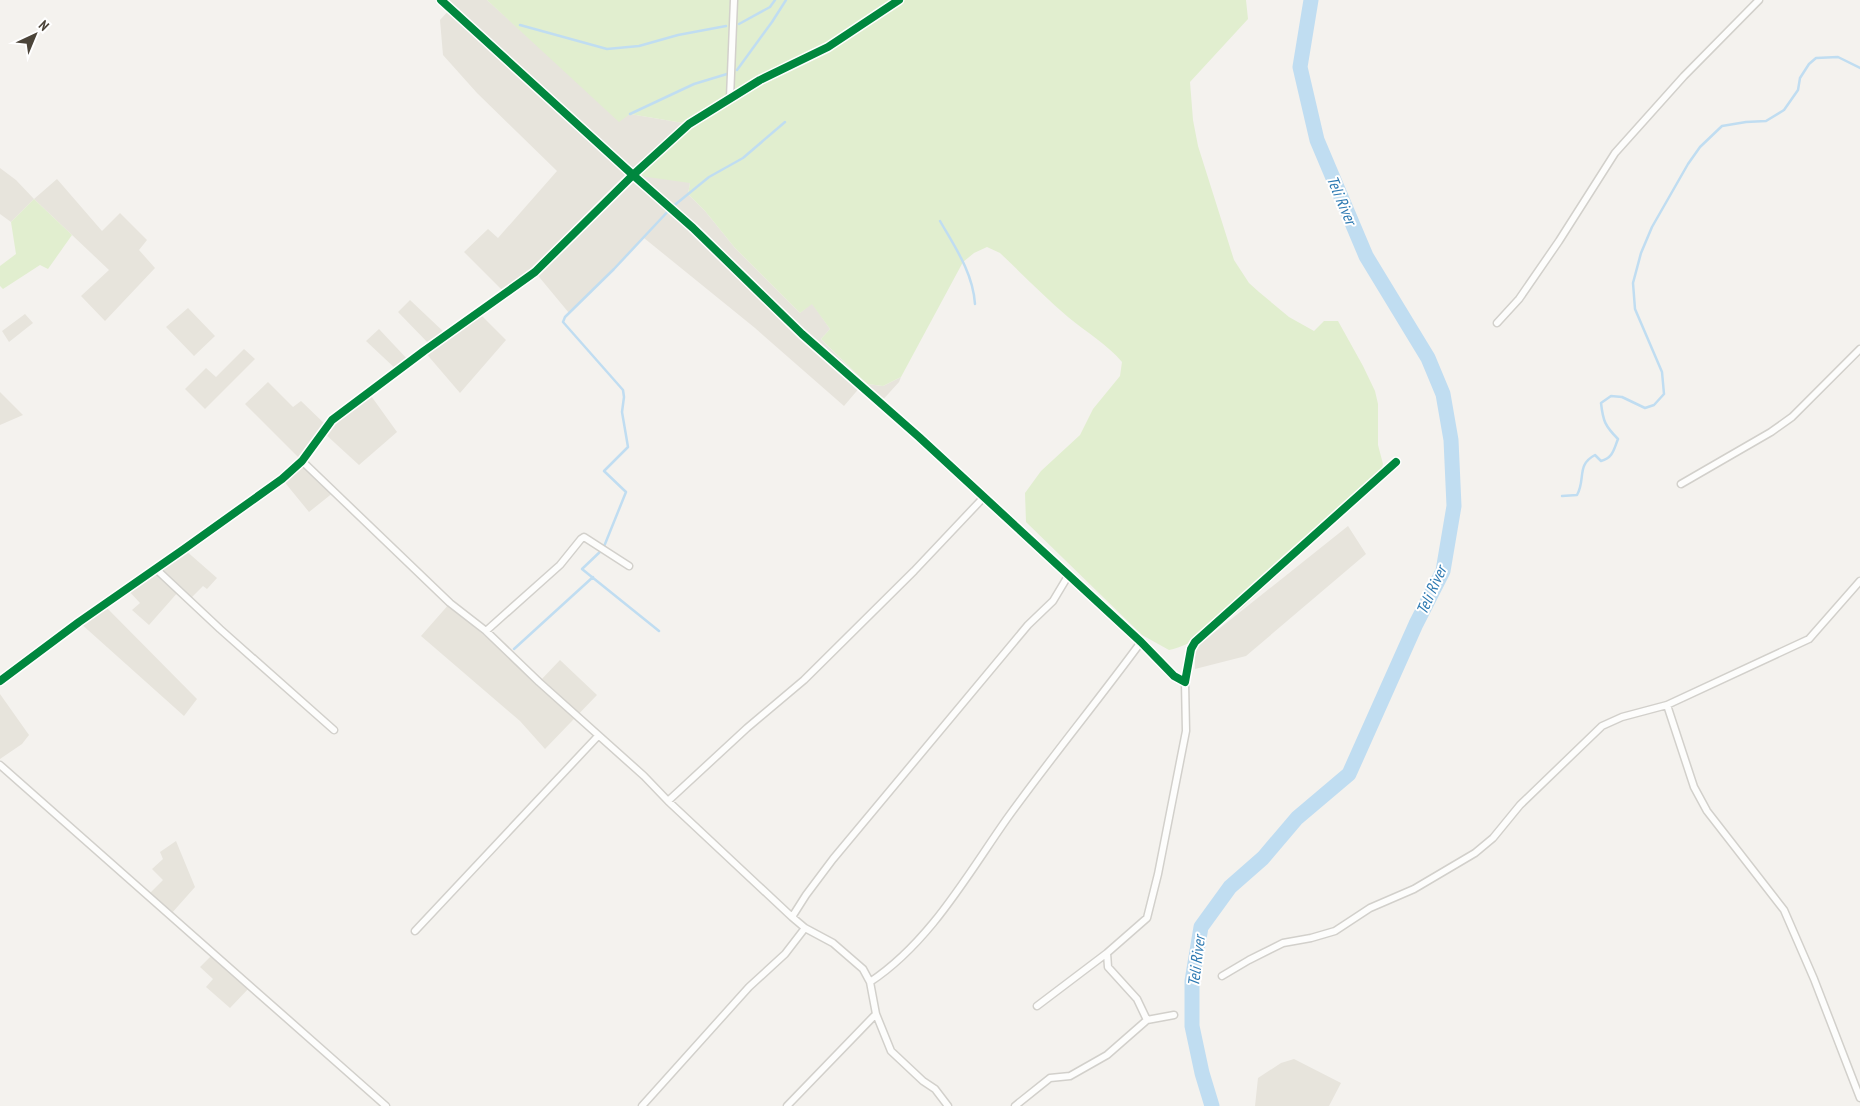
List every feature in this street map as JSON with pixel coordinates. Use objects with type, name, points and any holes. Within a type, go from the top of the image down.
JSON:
[{"type":"street","points":[[440,0],[693,228],[802,334],[919,437],[1141,642],[1174,676],[1185,682]]},
{"type":"street","points":[[730,98],[734,0]]},
{"type":"street","points":[[0,681],[79,622],[282,479],[302,461],[332,420],[535,272],[632,175],[689,124],[730,98],[828,47],[899,0]]},
{"type":"street","points":[[1497,323],[1519,299],[1559,241],[1615,153],[1684,76],[1759,0]]},
{"type":"street","points":[[1681,484],[1771,432],[1792,417],[1860,349]]},
{"type":"street","points":[[302,461],[450,603],[486,631],[539,682],[644,776],[668,801],[792,917],[805,928],[832,943],[864,969],[870,982],[876,1014],[891,1050],[923,1081],[935,1089],[948,1106]]},
{"type":"street","points":[[1037,1006],[1106,953],[1147,918],[1158,874],[1186,731],[1185,682],[1191,649],[1195,642],[1396,462]]},
{"type":"street","points":[[668,801],[747,728],[804,680],[908,578],[984,497]]},
{"type":"street","points":[[486,631],[560,565],[584,536],[629,566]]},
{"type":"street","points":[[156,569],[220,629],[334,730]]},
{"type":"street","points":[[792,917],[833,859],[1028,625],[1053,601],[1068,576]]},
{"type":"street","points":[[1222,976],[1248,960],[1283,943],[1335,931],[1370,908],[1414,889],[1476,853],[1493,838],[1520,805],[1602,726],[1622,717],[1667,705],[1809,639],[1860,581]]},
{"type":"street","points":[[870,982],[888,970],[930,926],[968,878],[1006,820],[1141,642]]},
{"type":"street","points":[[1667,705],[1694,787],[1708,811],[1784,910],[1814,979],[1860,1098]]},
{"type":"street","points":[[415,931],[598,736]]},
{"type":"street","points":[[0,765],[386,1106]]},
{"type":"street","points":[[642,1106],[749,986],[785,954],[805,928]]},
{"type":"street","points":[[1106,953],[1108,967],[1138,999],[1147,1020]]},
{"type":"street","points":[[787,1106],[876,1014]]},
{"type":"street","points":[[1015,1106],[1050,1078],[1070,1076],[1107,1055],[1147,1020],[1174,1015]]},
{"type":"shaded area","points":[[441,0],[487,0],[602,104],[630,114],[689,124],[690,183],[688,194],[705,211],[735,248],[800,313],[812,303],[830,329],[821,339],[866,384],[883,386],[901,377],[899,382],[880,403],[861,386],[844,406],[755,328],[644,238],[569,313],[535,272],[505,293],[464,252],[488,229],[498,238],[557,171],[477,93],[443,55],[440,20],[450,9]]},
{"type":"shaded area","points":[[0,168],[16,180],[34,199],[11,222],[0,214]]},
{"type":"shaded area","points":[[57,179],[102,231],[120,213],[147,240],[139,250],[155,268],[105,321],[81,296],[109,270],[34,199]]},
{"type":"shaded area","points":[[410,300],[447,335],[478,312],[506,340],[460,393],[424,351],[431,346],[398,312]]},
{"type":"shaded area","points":[[188,308],[215,336],[194,356],[166,327]]},
{"type":"shaded area","points":[[25,314],[33,323],[9,342],[2,331]]},
{"type":"shaded area","points":[[379,329],[410,362],[398,371],[366,341]]},
{"type":"shaded area","points":[[244,349],[255,359],[205,409],[185,389],[206,368],[216,377]]},
{"type":"shaded area","points":[[268,382],[293,407],[301,401],[328,427],[369,393],[397,432],[359,465],[324,433],[303,461],[334,492],[309,512],[282,479],[302,461],[245,404]]},
{"type":"shaded area","points":[[0,392],[23,415],[0,425]]},
{"type":"shaded area","points":[[1348,526],[1366,554],[1246,656],[1195,669],[1195,648]]},
{"type":"shaded area","points":[[184,549],[217,578],[207,589],[203,586],[189,600],[179,591],[149,625],[132,610],[140,603],[127,589]]},
{"type":"shaded area","points":[[450,603],[472,625],[539,682],[560,660],[597,695],[545,749],[520,721],[421,636]]},
{"type":"shaded area","points":[[104,605],[197,699],[184,716],[79,622]]},
{"type":"shaded area","points":[[0,694],[29,735],[22,744],[0,759]]},
{"type":"shaded area","points":[[176,841],[195,887],[171,914],[148,895],[163,880],[152,869],[163,859],[160,852]]},
{"type":"shaded area","points":[[214,953],[250,987],[230,1008],[206,987],[213,979],[200,967]]},
{"type":"shaded area","points":[[1294,1059],[1341,1083],[1329,1106],[1255,1106],[1258,1078],[1281,1063]]},
{"type":"green space","points":[[487,0],[1246,0],[1248,19],[1190,82],[1193,120],[1198,146],[1234,260],[1249,283],[1289,317],[1314,331],[1324,321],[1338,321],[1363,366],[1375,391],[1378,404],[1378,445],[1383,464],[1378,482],[1240,610],[1197,639],[1169,650],[1142,635],[1026,522],[1025,493],[1041,471],[1080,435],[1093,409],[1120,376],[1122,362],[1104,344],[1068,317],[1000,253],[987,247],[974,253],[963,262],[901,377],[883,386],[867,384],[821,339],[830,329],[812,304],[800,313],[735,248],[705,211],[688,194],[690,183],[633,175],[689,124],[630,114],[619,122]]},
{"type":"green space","points":[[34,199],[72,235],[48,269],[40,265],[3,289],[0,286],[0,266],[16,254],[11,222]]},
{"type":"waterway","points":[[739,24],[770,7],[775,0]]},
{"type":"waterway","points":[[737,70],[786,0]]},
{"type":"waterway","name":"Teli River","points":[[1212,1106],[1202,1073],[1192,1026],[1192,981],[1201,927],[1230,887],[1263,858],[1297,818],[1349,774],[1416,624],[1443,571],[1454,506],[1451,440],[1443,394],[1428,358],[1366,256],[1317,140],[1300,67],[1311,0]]},
{"type":"waterway","points":[[520,25],[607,49],[639,46],[678,35],[726,26]]},
{"type":"waterway","name":"Teli River","points":[[1562,496],[1577,495],[1580,489],[1583,468],[1589,459],[1595,455],[1601,461],[1605,460],[1614,450],[1618,439],[1605,423],[1601,403],[1611,396],[1622,397],[1645,408],[1654,405],[1664,394],[1662,372],[1635,309],[1633,283],[1641,253],[1652,227],[1688,164],[1700,147],[1722,126],[1766,121],[1784,110],[1798,90],[1800,78],[1809,64],[1816,58],[1838,57],[1860,68]]},
{"type":"waterway","points":[[630,114],[694,84],[727,74]]},
{"type":"waterway","points":[[659,631],[582,569],[603,549],[626,492],[604,471],[628,447],[622,412],[623,390],[563,322],[565,317],[614,269],[671,208],[709,177],[743,158],[785,122]]},
{"type":"waterway","points":[[940,221],[967,271],[974,293],[975,304]]},
{"type":"waterway","points":[[514,649],[593,577]]},
{"type":"cycle path","points":[[0,681],[79,622],[282,479],[302,461],[332,420],[424,351],[535,272],[633,175],[441,0]]},
{"type":"cycle path","points":[[899,0],[828,47],[760,80],[689,124],[633,175],[693,228],[802,334],[919,437],[1141,642],[1174,676],[1185,682],[1191,649],[1195,642],[1396,462]]}]
